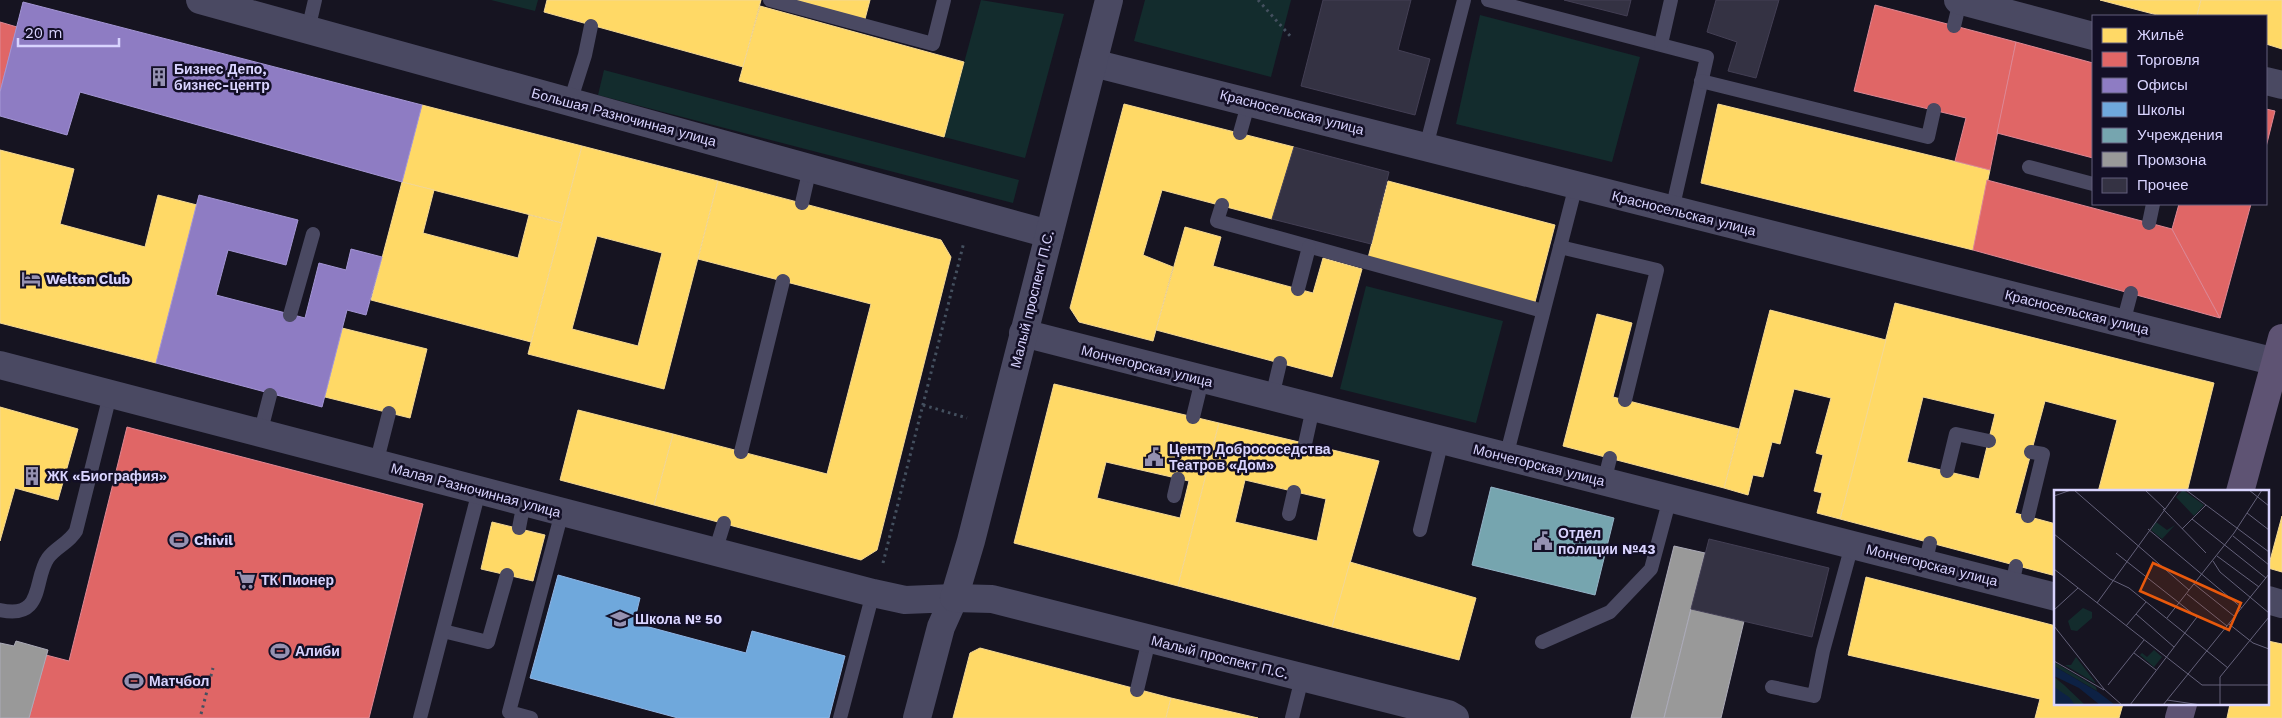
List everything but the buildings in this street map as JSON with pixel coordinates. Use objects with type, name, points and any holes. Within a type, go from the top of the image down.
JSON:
[{"type":"main road","points":[[2241,490],[2279,350]]},
{"type":"street","name":"Большая Разночинная улица","points":[[200,0],[1049,234]]},
{"type":"street","name":"Малый проспект П.С.","points":[[917,718],[941,627],[954,598],[1109,0]]},
{"type":"street","points":[[1958,9],[2092,36]]},
{"type":"street","name":"Красносельская улица","points":[[1094,63],[2123,323],[2279,350]]},
{"type":"street","points":[[2267,81],[2282,86]]},
{"type":"street","name":"Мончегорская улица","points":[[1023,333],[1506,457],[1607,470],[1670,498],[1852,545],[1927,553],[2014,576],[2054,596]]},
{"type":"street","name":"Малая Разночинная улица","points":[[0,365],[479,491],[521,515],[562,512],[905,600],[954,598]]},
{"type":"street","name":"Малый проспект П.С.","points":[[954,598],[992,599],[1448,714],[1455,718]]},
{"type":"lane","points":[[308,30],[315,0]]},
{"type":"lane","points":[[770,0],[933,44],[944,0]]},
{"type":"lane","points":[[1426,146],[1464,0]]},
{"type":"lane","points":[[1488,0],[1534,6],[1707,57],[1672,210]]},
{"type":"lane","points":[[1661,44],[1671,0]]},
{"type":"lane","points":[[570,102],[585,55],[591,26]]},
{"type":"lane","points":[[1701,82],[1928,137],[1934,110]]},
{"type":"lane","points":[[1240,133],[1249,101]]},
{"type":"lane","points":[[2029,167],[2092,184]]},
{"type":"lane","points":[[802,203],[810,168]]},
{"type":"lane","points":[[1506,457],[1576,185]]},
{"type":"lane","points":[[1222,205],[1218,221],[1543,312]]},
{"type":"lane","points":[[2148,223],[2154,205]]},
{"type":"lane","points":[[290,315],[312,234]]},
{"type":"lane","points":[[1560,247],[1657,270],[1625,400]]},
{"type":"lane","points":[[1298,289],[1309,248]]},
{"type":"lane","points":[[741,452],[783,281]]},
{"type":"lane","points":[[2123,323],[2131,293]]},
{"type":"lane","points":[[1272,397],[1280,363]]},
{"type":"lane","points":[[1193,417],[1202,380]]},
{"type":"lane","points":[[260,434],[270,394]]},
{"type":"lane","points":[[0,610],[9,612],[30,605],[36,596],[47,559],[73,537],[110,395]]},
{"type":"lane","points":[[1305,444],[1313,408]]},
{"type":"lane","points":[[376,464],[389,413]]},
{"type":"lane","points":[[1947,471],[1956,434],[1989,442]]},
{"type":"lane","points":[[1420,530],[1442,440]]},
{"type":"lane","points":[[2028,516],[2043,454],[2031,452]]},
{"type":"lane","points":[[1174,496],[1178,479]]},
{"type":"lane","points":[[420,718],[479,491]]},
{"type":"lane","points":[[1289,514],[1294,492]]},
{"type":"lane","points":[[1542,642],[1610,612],[1651,569],[1670,498]]},
{"type":"lane","points":[[531,718],[509,712],[562,512]]},
{"type":"lane","points":[[715,552],[724,523]]},
{"type":"lane","points":[[1772,687],[1814,696],[1823,652],[1852,545]]},
{"type":"lane","points":[[442,631],[488,642],[507,575]]},
{"type":"lane","points":[[840,718],[873,593]]},
{"type":"lane","points":[[1137,690],[1149,640]]},
{"type":"lane","points":[[1292,718],[1302,678]]},
{"type":"path","points":[[1258,0],[1292,38]]},
{"type":"path","points":[[882,564],[964,239]]},
{"type":"path","points":[[923,404],[967,418]]},
{"type":"path","points":[[201,714],[213,668]]},
{"type":"green space","points":[[491,0],[538,0],[535,11]]},
{"type":"green space","points":[[981,0],[1064,14],[1025,158],[944,137]]},
{"type":"green space","points":[[1145,0],[1291,0],[1271,77],[1134,41]]},
{"type":"green space","points":[[1480,15],[1640,57],[1612,162],[1456,124]]},
{"type":"green space","points":[[604,70],[1019,180],[1013,203],[598,95]]},
{"type":"green space","points":[[1366,286],[1503,321],[1476,423],[1340,389]]},
{"type":"place","name":"Бизнес Депо, бизнес-центр","points":[[159,77]]},
{"type":"place","name":"Welton Club","points":[[31,279]]},
{"type":"place","name":"Центр Добрососедства Театров «Дом»","points":[[1154,457]]},
{"type":"place","name":"ЖК «Биография»","points":[[32,476]]},
{"type":"place","name":"Chivil","points":[[179,540]]},
{"type":"place","name":"Отдел полиции №43","points":[[1543,541]]},
{"type":"place","name":"ТК Пионер","points":[[246,580]]},
{"type":"place","name":"Школа № 50","points":[[620,619]]},
{"type":"place","name":"Алиби","points":[[280,651]]},
{"type":"place","name":"Матчбол","points":[[134,681]]}]
